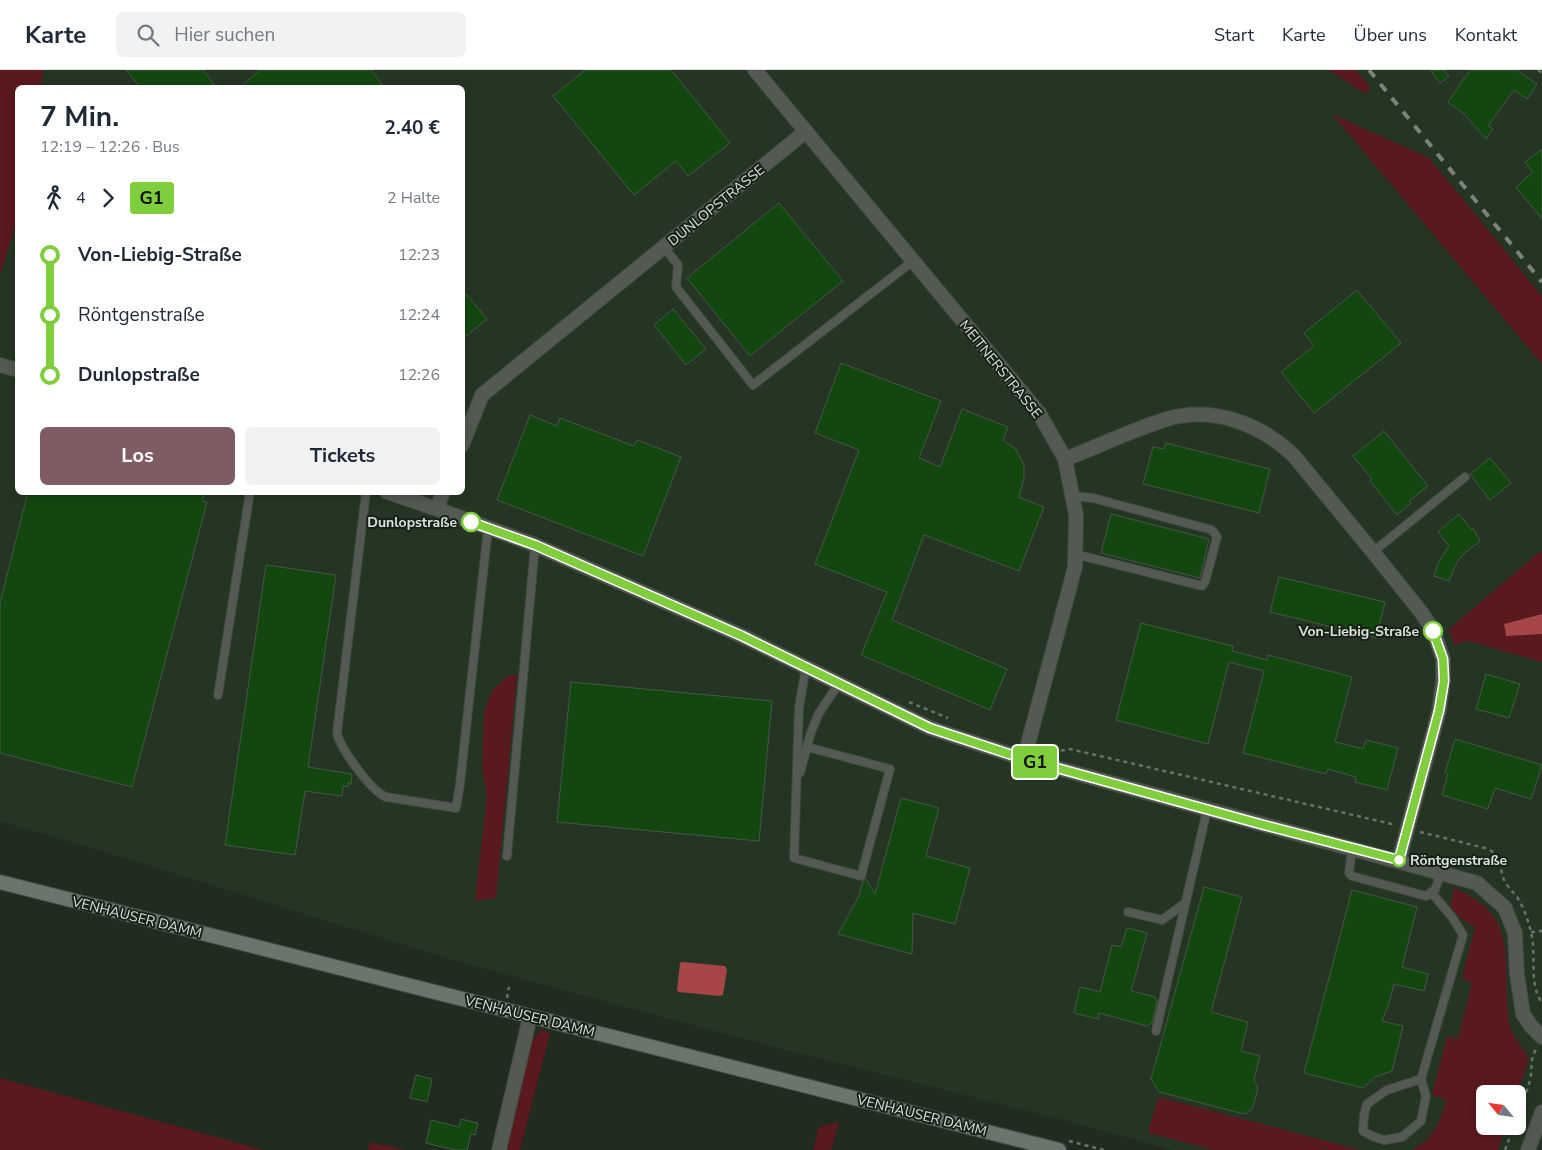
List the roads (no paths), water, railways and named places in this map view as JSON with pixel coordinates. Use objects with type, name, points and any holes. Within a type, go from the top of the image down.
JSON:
[{"type":"main road","name":"VENHAUSER DAMM","points":[[0,882],[1059,1150]]},
{"type":"street","name":"MEITNERSTRASSE","points":[[755,70],[1039,413],[1066,460],[1076,515],[1074,567],[1024,759]]},
{"type":"street","name":"DUNLOPSTRASSE","points":[[465,437],[482,395],[805,132]]},
{"type":"street","points":[[0,365],[15,369]]},
{"type":"street","points":[[1066,460],[1165,419],[1218,415],[1245,423],[1282,445],[1294,456],[1421,612],[1433,630],[1443,659],[1444,681],[1439,711],[1399,860]]},
{"type":"street","points":[[396,495],[535,545],[742,636],[930,728],[1024,759],[1477,882],[1505,908],[1515,933],[1517,974],[1523,1014],[1542,1037]]},
{"type":"street","points":[[437,509],[442,495]]},
{"type":"street","points":[[499,1150],[530,1016]]},
{"type":"street","points":[[1528,1150],[1542,1112]]},
{"type":"lane","points":[[664,247],[678,265],[676,288],[754,385],[913,261]]},
{"type":"lane","points":[[1373,552],[1464,477]]},
{"type":"lane","points":[[218,695],[250,495]]},
{"type":"lane","points":[[366,495],[338,733],[344,749],[369,782],[377,792],[386,796],[456,808],[464,755],[488,528]]},
{"type":"lane","points":[[1072,496],[1093,498],[1212,530],[1217,537],[1205,582],[1202,586],[1075,554]]},
{"type":"lane","points":[[507,856],[535,545]]},
{"type":"lane","points":[[806,667],[799,707],[794,858],[861,876],[890,769],[807,747]]},
{"type":"lane","points":[[796,787],[819,713],[839,683]]},
{"type":"lane","points":[[1156,1031],[1207,810]]},
{"type":"lane","points":[[1352,848],[1349,872],[1352,876],[1426,896],[1434,890],[1441,872]]},
{"type":"lane","points":[[1421,1079],[1387,1090],[1367,1104],[1363,1131],[1384,1140],[1402,1137],[1421,1121],[1426,1096],[1421,1079],[1463,935],[1452,918],[1430,892]]},
{"type":"lane","points":[[1128,912],[1162,920],[1185,903]]},
{"type":"railway","points":[[1369,70],[1542,282]]},
{"type":"place","name":"Dunlopstraße","points":[[471,522]]},
{"type":"place","name":"Von-Liebig-Straße","points":[[1433,631]]},
{"type":"place","name":"Röntgenstraße","points":[[1399,860]]}]
